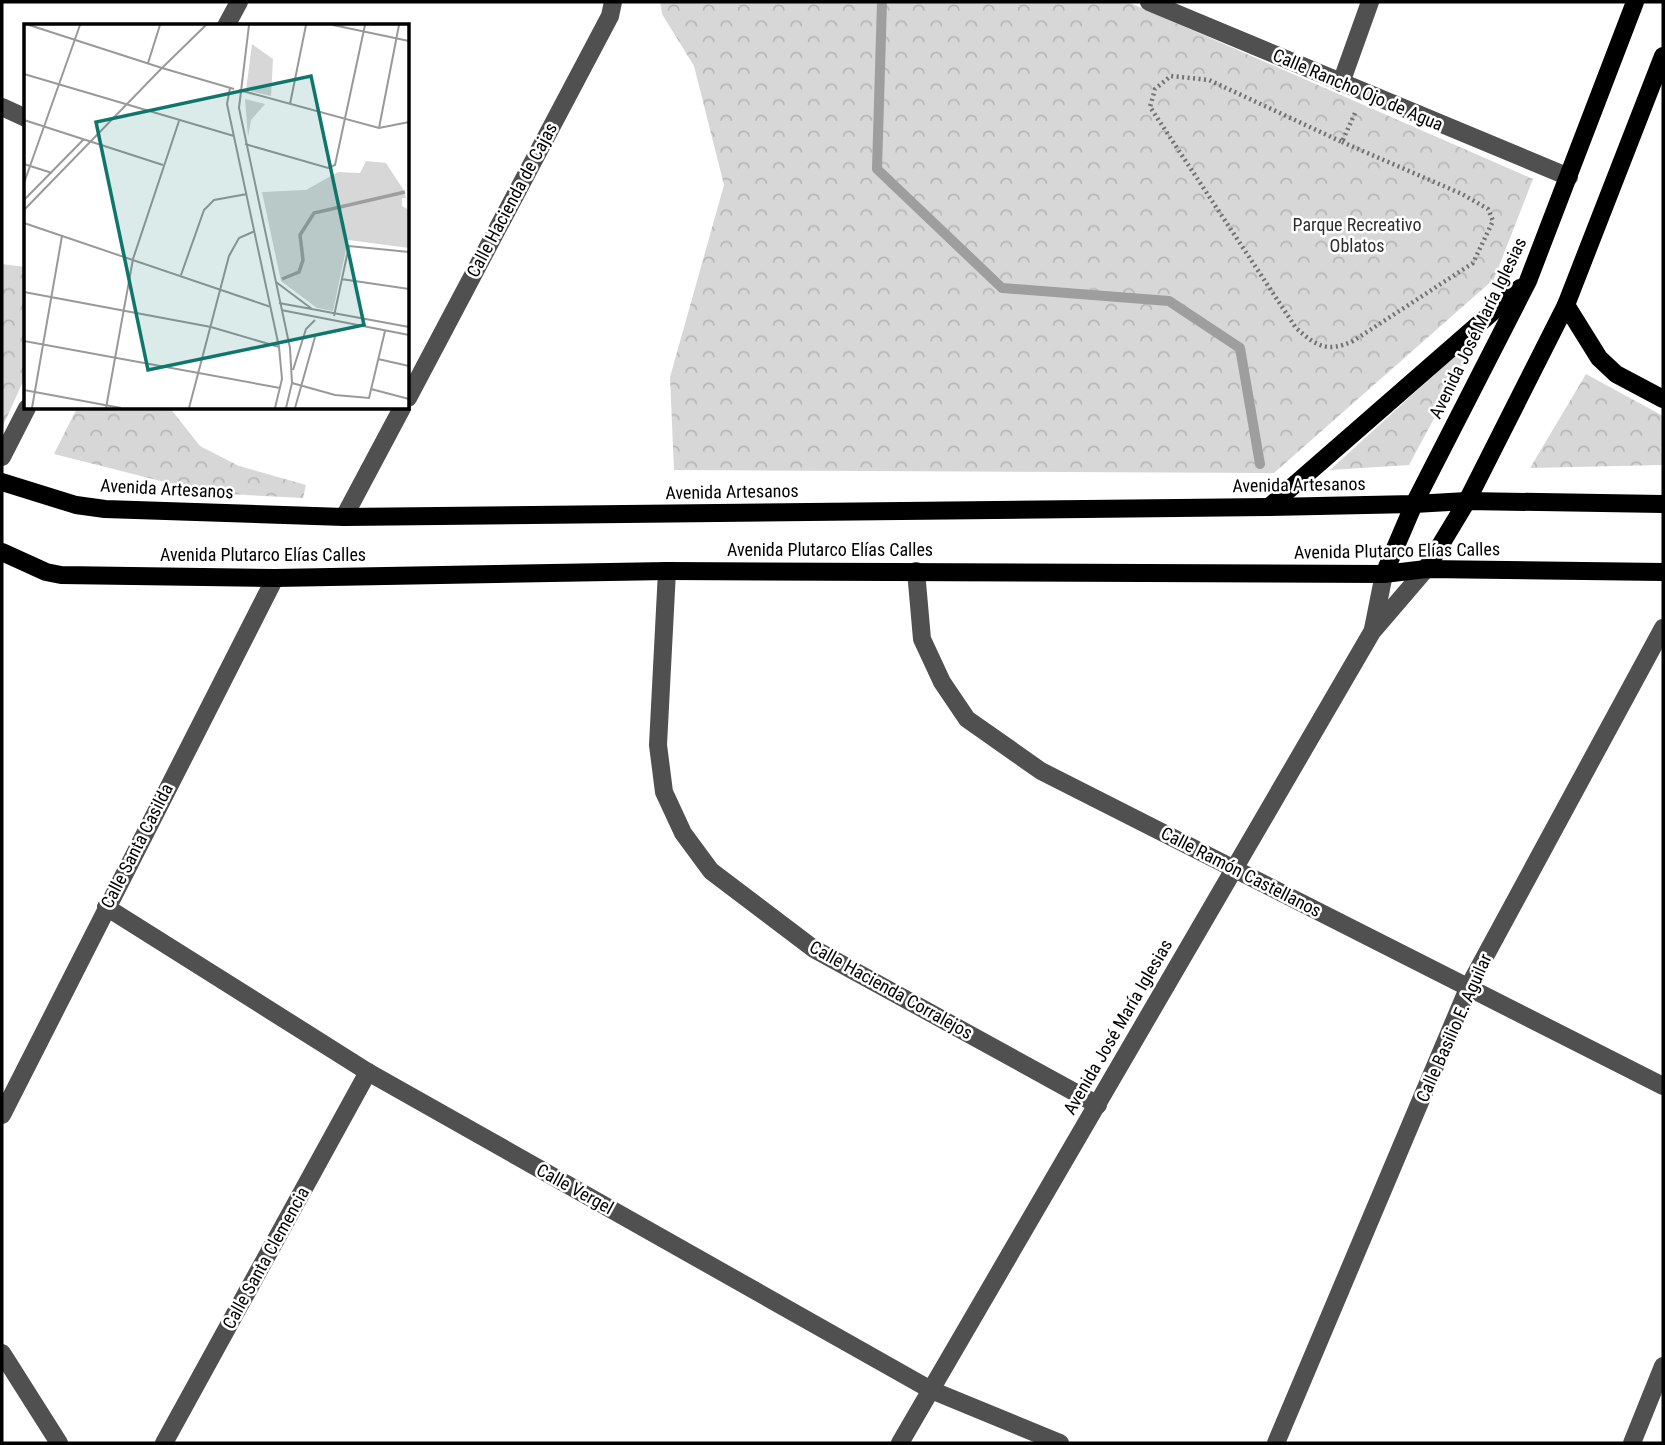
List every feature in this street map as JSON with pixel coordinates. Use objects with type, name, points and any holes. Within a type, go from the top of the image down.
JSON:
[{"type":"main road","name":"Avenida José María Iglesias","points":[[1384,574],[1414,505],[1528,281],[1635,2]]},
{"type":"main road","name":"Avenida José María Iglesias","points":[[1426,569],[1467,501],[1566,305],[1663,56]]},
{"type":"main road","points":[[1269,507],[1528,281]]},
{"type":"main road","points":[[1566,305],[1599,358],[1616,374],[1663,399]]},
{"type":"main road","name":"Avenida Artesanos","points":[[2,482],[76,505],[105,509],[344,517],[1414,505],[1467,501]]},
{"type":"main road","points":[[1467,501],[1663,504]]},
{"type":"main road","name":"Avenida Plutarco Elías Calles","points":[[2,552],[46,572],[61,575],[275,578],[667,571],[1384,574],[1426,569],[1663,572]]},
{"type":"street","points":[[227,24],[239,2]]},
{"type":"street","name":"Calle Hacienda de Cajas","points":[[410,394],[610,16],[613,2]]},
{"type":"street","name":"Calle Rancho Ojo de Agua","points":[[1149,2],[1569,177]]},
{"type":"street","points":[[1341,83],[1370,2]]},
{"type":"street","points":[[2,107],[24,117]]},
{"type":"street","points":[[2,457],[26,410]]},
{"type":"street","points":[[344,517],[401,410]]},
{"type":"street","name":"Avenida José María Iglesias","points":[[900,1443],[1372,632],[1426,569]]},
{"type":"street","name":"Calle Hacienda Corralejos","points":[[667,571],[658,745],[664,792],[683,833],[711,871],[814,949],[1098,1105]]},
{"type":"street","name":"Calle Ramón Castellanos","points":[[916,571],[922,639],[942,682],[967,719],[1041,771],[1663,1086]]},
{"type":"street","name":"Avenida José María Iglesias","points":[[1372,632],[1384,574]]},
{"type":"street","name":"Calle Santa Casilda","points":[[2,1115],[275,578]]},
{"type":"street","name":"Calle Basilio E. Aguilar","points":[[1276,1443],[1469,986],[1663,628]]},
{"type":"street","name":"Calle Vergel","points":[[106,906],[368,1072],[931,1390],[1060,1443]]},
{"type":"street","name":"Calle Santa Clemencia","points":[[164,1443],[368,1072]]},
{"type":"street","points":[[2,1353],[60,1443]]},
{"type":"street","points":[[1632,1443],[1663,1366]]},
{"type":"path","points":[[1171,76],[1209,80],[1342,142],[1462,194],[1488,209],[1493,220],[1473,263],[1353,341],[1337,348],[1312,342],[1296,328],[1150,107],[1155,89],[1171,76]]},
{"type":"path","points":[[1342,142],[1363,92]]},
{"type":"green space","name":"Parque Recreativo Oblatos","points":[[660,2],[1128,2],[1533,179],[1494,279],[1274,473],[674,470],[670,377],[724,185],[694,66],[662,14]]},
{"type":"green space","points":[[2,264],[24,267],[24,379],[2,428]]},
{"type":"green space","points":[[1480,333],[1409,465],[1330,470]]},
{"type":"green space","points":[[1586,374],[1663,416],[1663,465],[1530,468]]},
{"type":"green space","points":[[76,410],[172,410],[200,446],[239,466],[306,485],[303,498],[208,493],[54,454]]},
{"type":"waterway","points":[[882,2],[877,169],[1002,288],[1169,301],[1240,348],[1260,464]]}]
